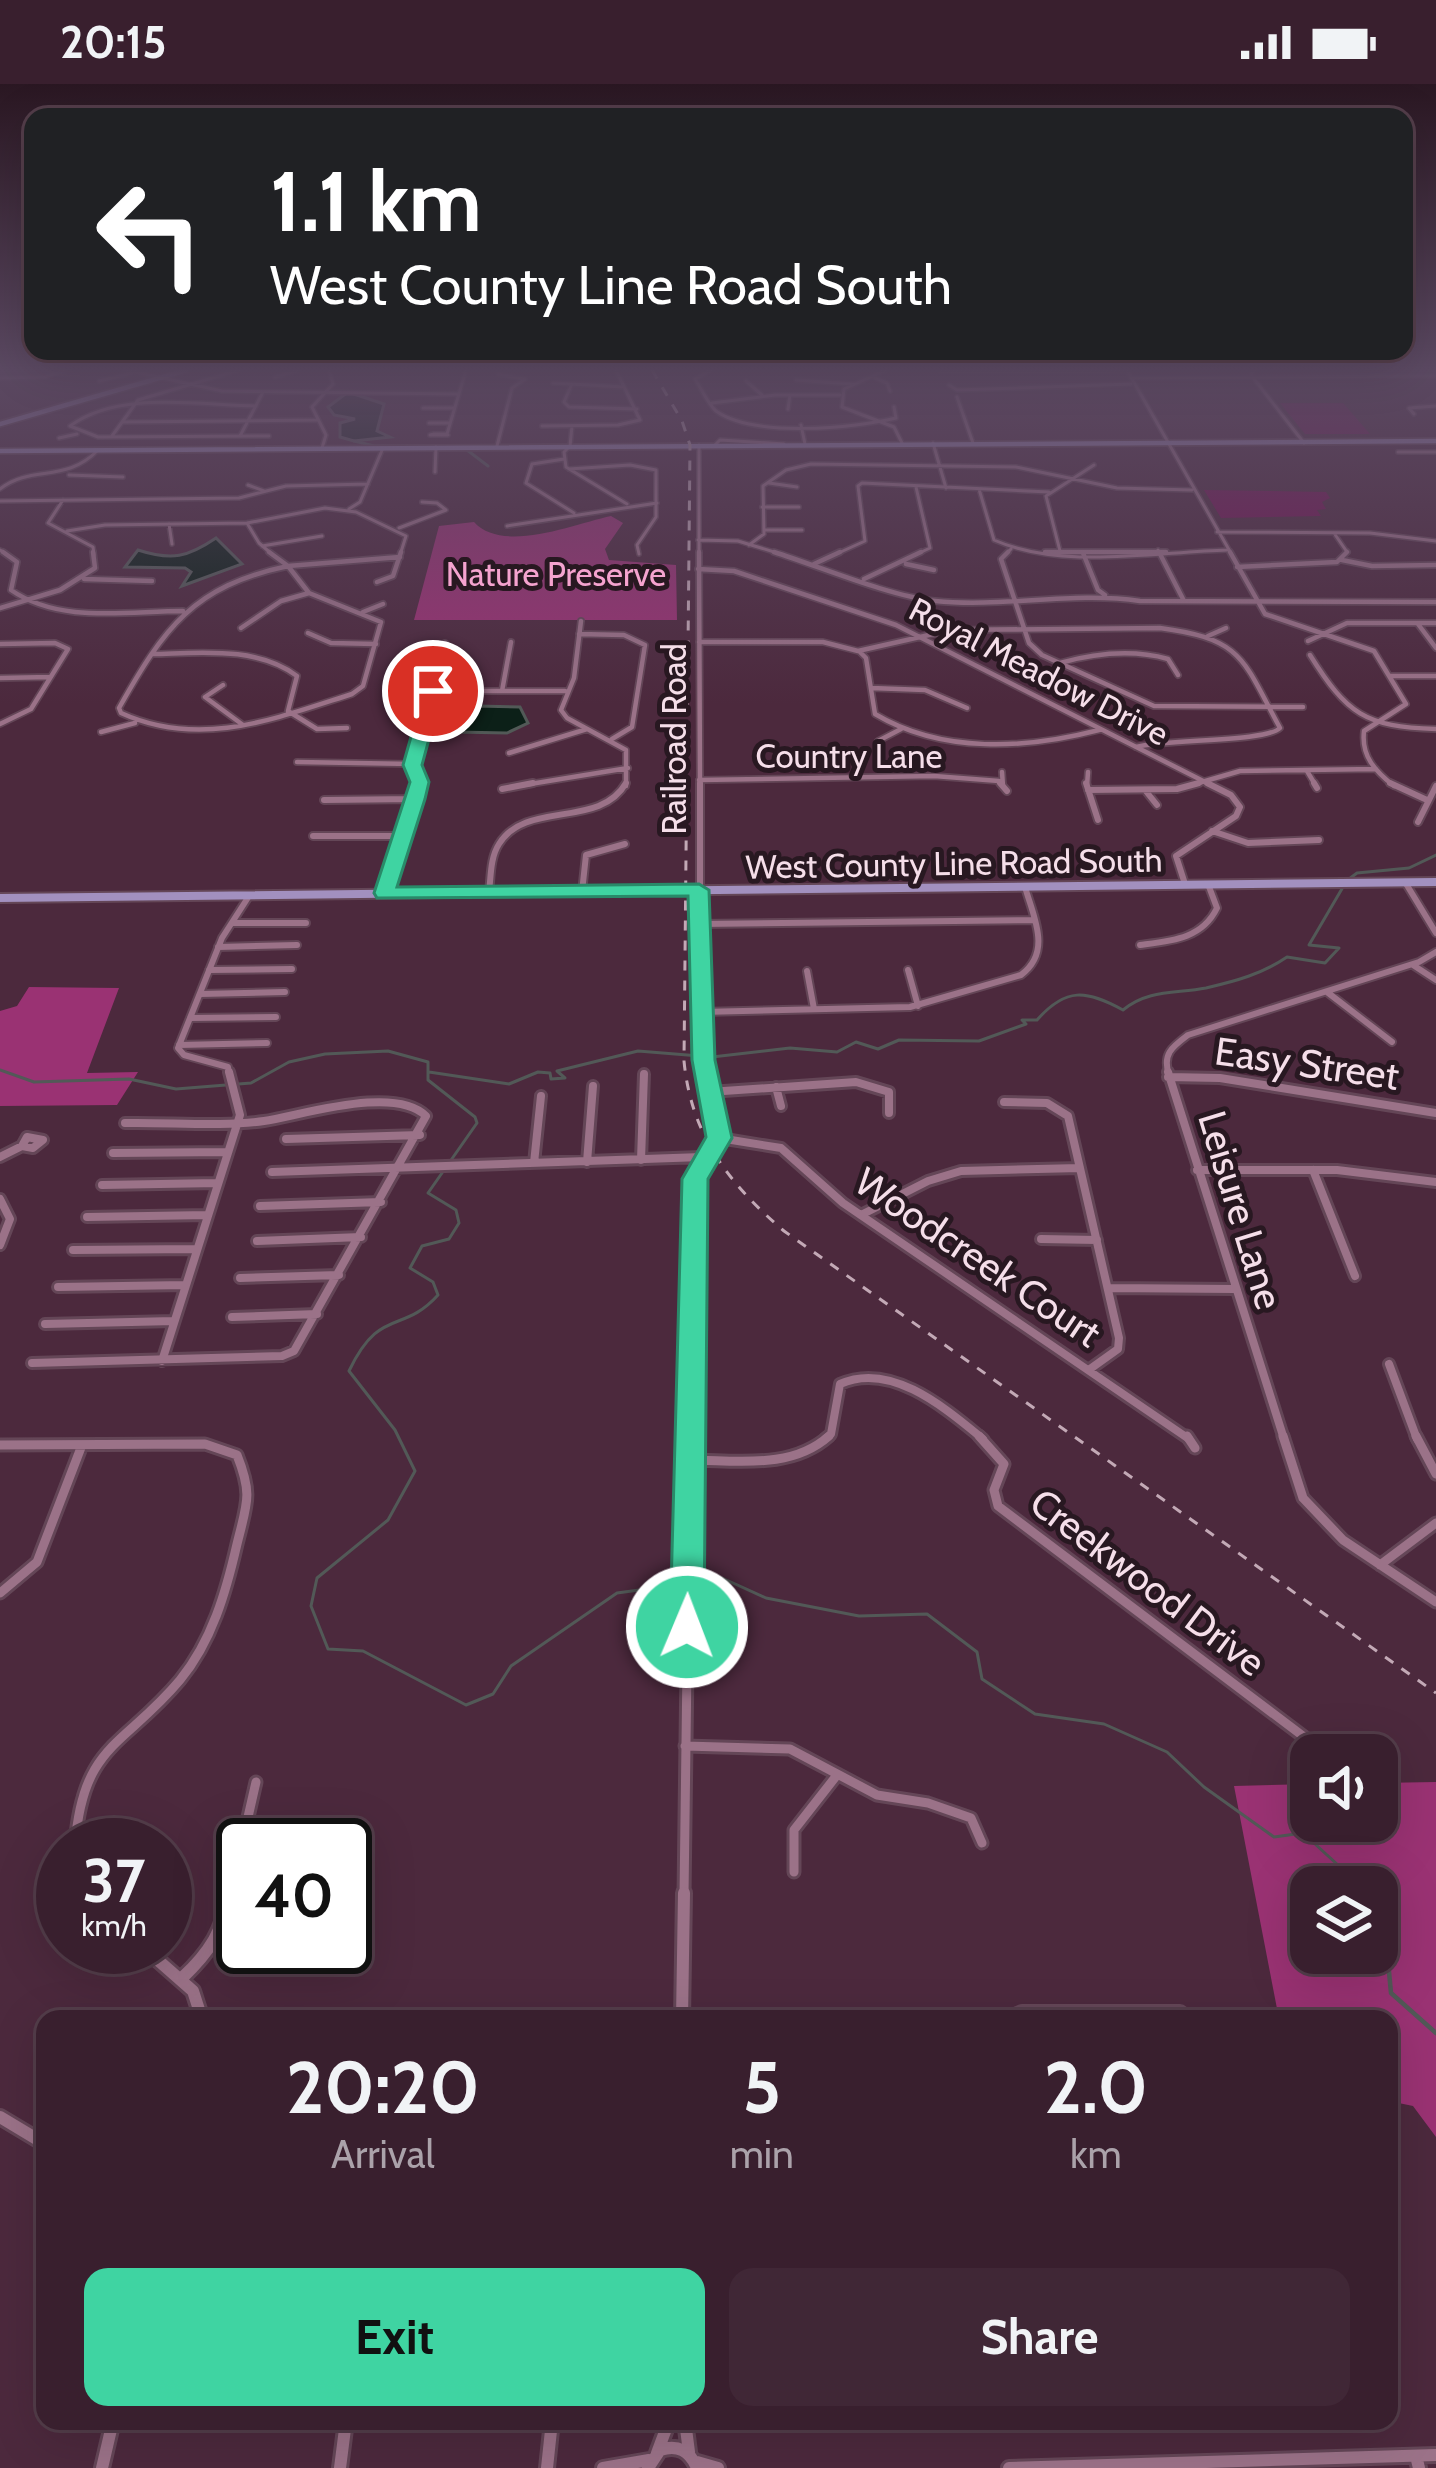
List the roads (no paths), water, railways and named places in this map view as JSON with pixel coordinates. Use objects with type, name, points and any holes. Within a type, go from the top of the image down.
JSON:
[{"type":"main road","name":"West County Line Road South","points":[[0,898],[1436,882]]},
{"type":"street","points":[[527,481],[574,513]]},
{"type":"street","points":[[589,481],[627,504]]},
{"type":"street","points":[[639,554],[637,544],[656,517],[658,481]]},
{"type":"street","name":"Railroad Road","points":[[698,481],[701,1012],[703,1055],[719,1138]]},
{"type":"street","points":[[748,545],[763,538],[761,490],[771,481]]},
{"type":"street","points":[[944,481],[946,489]]},
{"type":"street","points":[[812,565],[865,541],[858,486],[862,483],[1048,492],[1066,481]]},
{"type":"street","points":[[1089,481],[1128,489],[1193,490]]},
{"type":"street","points":[[1188,481],[1271,619],[1371,648],[1406,704],[1364,731],[1361,740],[1393,789],[1427,800]]},
{"type":"street","points":[[768,483],[797,487]]},
{"type":"street","points":[[0,501],[226,499],[296,484],[368,484],[360,502],[348,510]]},
{"type":"street","points":[[248,485],[266,492]]},
{"type":"street","points":[[862,580],[930,548],[916,487]]},
{"type":"street","points":[[979,489],[994,540],[1011,548],[1082,553],[1228,550]]},
{"type":"street","points":[[1122,499],[1128,489]]},
{"type":"street","points":[[1048,492],[1060,551]]},
{"type":"street","points":[[62,500],[48,523],[86,541],[97,553],[95,568],[84,579]]},
{"type":"street","points":[[398,528],[446,510],[442,504],[422,502]]},
{"type":"street","points":[[507,526],[657,503]]},
{"type":"street","points":[[762,507],[800,507]]},
{"type":"street","points":[[67,531],[105,525],[248,523],[305,509],[348,510],[398,528],[406,536],[393,576],[376,582]]},
{"type":"street","points":[[511,515],[524,523]]},
{"type":"street","points":[[248,523],[251,536],[304,578],[309,593]]},
{"type":"street","points":[[169,524],[172,544]]},
{"type":"street","points":[[764,530],[802,530]]},
{"type":"street","points":[[1420,539],[1421,530]]},
{"type":"street","points":[[1217,532],[1334,531],[1436,541]]},
{"type":"street","points":[[1334,531],[1348,552],[1341,560]]},
{"type":"street","points":[[262,546],[322,536]]},
{"type":"street","points":[[698,540],[748,545],[932,601],[1106,596],[1436,602]]},
{"type":"street","points":[[1011,548],[1001,560],[1034,649],[1142,703],[1303,707]]},
{"type":"street","points":[[0,550],[17,562],[9,585],[26,601],[73,610],[184,611]]},
{"type":"street","points":[[1158,550],[1184,601]]},
{"type":"street","points":[[1082,553],[1098,590],[1106,596]]},
{"type":"street","points":[[241,628],[281,601],[309,593],[381,622],[360,690],[211,733],[170,734],[137,723],[119,708],[184,611],[228,586],[290,568],[400,556]]},
{"type":"street","points":[[1237,567],[1308,566],[1341,560],[1372,566],[1436,565]]},
{"type":"street","points":[[903,563],[934,570]]},
{"type":"street","name":"Royal Meadow Drive","points":[[698,569],[734,571],[884,620],[1231,795],[1240,806],[1236,816],[1177,856],[1185,884]]},
{"type":"street","points":[[0,608],[84,579],[152,581]]},
{"type":"street","points":[[1392,590],[1402,602]]},
{"type":"street","points":[[1327,591],[1335,603]]},
{"type":"street","points":[[362,612],[383,604]]},
{"type":"street","points":[[490,892],[496,851],[504,838],[521,827],[616,799],[626,787],[626,750],[562,714],[565,691],[574,678],[581,621]]},
{"type":"street","points":[[1308,641],[1347,623],[1436,623]]},
{"type":"street","points":[[1417,623],[1436,649]]},
{"type":"street","points":[[698,642],[823,642],[858,650],[951,630],[1165,628],[1207,637],[1240,652],[1280,728],[1275,735],[1168,739],[1136,747]]},
{"type":"street","points":[[1207,637],[1226,628]]},
{"type":"street","points":[[308,633],[331,644],[376,644]]},
{"type":"street","points":[[579,634],[624,634],[645,645],[632,727],[612,739]]},
{"type":"street","points":[[502,691],[511,642]]},
{"type":"street","points":[[384,893],[416,799],[419,782],[413,764],[446,643]]},
{"type":"street","points":[[0,644],[65,646],[68,651],[26,713],[0,724]]},
{"type":"street","points":[[858,650],[866,658],[875,714],[902,728],[948,741],[1054,740],[1101,729]]},
{"type":"street","points":[[152,654],[239,655],[290,669],[297,676],[289,712],[317,729],[347,728]]},
{"type":"street","points":[[1060,663],[1090,656],[1154,655],[1168,659],[1178,675]]},
{"type":"street","points":[[1310,655],[1342,706],[1378,722],[1436,729]]},
{"type":"street","points":[[1390,676],[1436,676]]},
{"type":"street","points":[[0,677],[51,677]]},
{"type":"street","points":[[223,685],[205,697],[245,726]]},
{"type":"street","points":[[870,688],[932,691],[967,708]]},
{"type":"street","points":[[433,691],[565,691]]},
{"type":"street","points":[[101,732],[137,723]]},
{"type":"street","points":[[509,753],[589,728]]},
{"type":"street","points":[[878,741],[902,728]]},
{"type":"street","points":[[297,762],[413,764]]},
{"type":"street","points":[[502,789],[628,768]]},
{"type":"street","points":[[1088,790],[1178,789],[1240,771],[1378,769]]},
{"type":"street","points":[[1306,770],[1317,788]]},
{"type":"street","points":[[1002,772],[999,781],[1007,791]]},
{"type":"street","points":[[1088,772],[1084,778],[1098,820]]},
{"type":"street","name":"Country Lane","points":[[698,780],[934,776],[999,781]]},
{"type":"street","points":[[1418,822],[1436,786]]},
{"type":"street","points":[[1145,790],[1156,805]]},
{"type":"street","points":[[324,800],[416,799]]},
{"type":"street","points":[[1212,831],[1248,842],[1319,839]]},
{"type":"street","points":[[313,836],[406,836]]},
{"type":"street","points":[[582,892],[586,855],[626,844]]},
{"type":"street","points":[[1405,882],[1436,934]]},
{"type":"street","points":[[1140,945],[1189,936],[1209,923],[1217,908],[1208,884]]},
{"type":"street","points":[[701,1012],[918,1006],[1032,969],[1041,954],[1025,886]]},
{"type":"street","points":[[180,1049],[218,947],[249,896]]},
{"type":"street","points":[[699,923],[1033,920]]},
{"type":"street","points":[[232,922],[306,923]]},
{"type":"street","points":[[218,947],[297,946]]},
{"type":"street","name":"Leisure Lane","points":[[1434,955],[1178,1040],[1165,1058],[1303,1498],[1329,1529],[1436,1602]]},
{"type":"street","points":[[1412,964],[1436,980]]},
{"type":"street","points":[[209,970],[292,969]]},
{"type":"street","points":[[908,970],[918,1006]]},
{"type":"street","points":[[807,971],[814,1010]]},
{"type":"street","points":[[1325,991],[1392,1042]]},
{"type":"street","points":[[200,994],[285,992]]},
{"type":"street","points":[[190,1018],[276,1018]]},
{"type":"street","points":[[180,1049],[267,1043]]},
{"type":"street","points":[[162,1361],[239,1110],[224,1064],[180,1049]]},
{"type":"street","points":[[641,1160],[644,1074]]},
{"type":"street","name":"Easy Street","points":[[1168,1077],[1220,1078],[1436,1113]]},
{"type":"street","points":[[709,1092],[868,1083],[891,1095],[889,1113]]},
{"type":"street","points":[[587,1162],[593,1086]]},
{"type":"street","points":[[776,1087],[782,1106]]},
{"type":"street","points":[[534,1163],[541,1096]]},
{"type":"street","points":[[1004,1102],[1047,1103],[1062,1109],[1120,1344],[1090,1370]]},
{"type":"street","points":[[32,1363],[283,1356],[299,1346],[420,1135],[425,1113],[404,1104],[317,1107],[281,1119],[238,1122],[125,1123]]},
{"type":"street","points":[[286,1139],[420,1135]]},
{"type":"street","points":[[682,2010],[694,1188],[704,1157],[719,1138]]},
{"type":"street","name":"Woodcreek Court","points":[[719,1138],[781,1148],[861,1216],[1186,1436],[1195,1448]]},
{"type":"street","points":[[0,1157],[22,1146]]},
{"type":"street","points":[[113,1153],[228,1152]]},
{"type":"street","points":[[272,1172],[704,1157]]},
{"type":"street","points":[[861,1216],[928,1181],[961,1171],[1080,1168]]},
{"type":"street","points":[[1198,1170],[1313,1170],[1436,1182]]},
{"type":"street","points":[[1313,1170],[1355,1276]]},
{"type":"street","points":[[102,1185],[218,1183]]},
{"type":"street","points":[[0,1199],[10,1219],[0,1245]]},
{"type":"street","points":[[260,1206],[381,1202]]},
{"type":"street","points":[[87,1217],[208,1215]]},
{"type":"street","points":[[257,1241],[361,1237]]},
{"type":"street","points":[[1041,1239],[1097,1240]]},
{"type":"street","points":[[73,1250],[197,1249]]},
{"type":"street","points":[[240,1278],[339,1275]]},
{"type":"street","points":[[58,1287],[186,1285]]},
{"type":"street","points":[[1108,1288],[1234,1289]]},
{"type":"street","points":[[232,1317],[316,1314]]},
{"type":"street","points":[[45,1324],[173,1322]]},
{"type":"street","points":[[1389,1364],[1426,1460],[1436,1474]]},
{"type":"street","name":"Creekwood Drive","points":[[690,1460],[780,1459],[806,1454],[831,1434],[840,1384],[866,1376],[899,1383],[968,1427],[1002,1458],[1004,1470],[994,1490],[998,1506],[1300,1734]]},
{"type":"street","points":[[0,1445],[206,1444],[237,1455],[250,1488],[210,1633],[193,1664],[118,1733],[86,1781],[75,1818]]},
{"type":"street","points":[[0,1594],[37,1562],[82,1445]]},
{"type":"street","points":[[1380,1565],[1436,1523]]},
{"type":"street","points":[[685,1746],[790,1749],[877,1795],[928,1803],[971,1818],[982,1844]]},
{"type":"street","points":[[794,1872],[794,1829],[837,1775]]},
{"type":"street","points":[[182,1978],[210,1952],[223,1928],[256,1782]]},
{"type":"street","points":[[177,1974],[193,1991],[199,2010]]},
{"type":"street","points":[[0,2116],[36,2138]]},
{"type":"street","points":[[102,2468],[111,2430]]},
{"type":"street","points":[[340,2468],[345,2430]]},
{"type":"street","points":[[548,2468],[551,2430]]},
{"type":"street","points":[[652,2460],[665,2430]]},
{"type":"street","points":[[687,2430],[694,2460]]},
{"type":"street","points":[[603,2468],[652,2460],[676,2446],[694,2460],[718,2468]]},
{"type":"street","points":[[1009,2468],[1417,2462],[1436,2455]]},
{"type":"waterway","points":[[1349,879],[1357,873],[1409,868],[1436,855]]},
{"type":"waterway","points":[[429,1072],[509,1084],[538,1072],[550,1073],[551,1079],[565,1078],[557,1071],[638,1051],[712,1057],[790,1048],[837,1052],[856,1042],[878,1049],[899,1040],[979,1041],[1026,1024],[1022,1020],[1037,1020],[1067,997],[1098,998],[1123,1010],[1153,995],[1238,980],[1287,957],[1325,963],[1339,948],[1309,945],[1343,887]]},
{"type":"waterway","points":[[0,1070],[34,1082],[129,1079],[176,1089],[251,1083],[289,1062],[325,1054],[388,1051],[428,1062],[428,1080],[475,1117],[477,1123],[428,1193],[456,1210],[459,1223],[449,1239],[422,1246],[410,1268],[433,1282],[438,1295],[413,1315],[371,1337],[349,1371],[395,1430],[415,1471],[388,1520],[317,1578],[311,1606],[328,1649],[363,1651],[466,1705],[493,1694],[511,1666],[617,1593],[684,1584]]},
{"type":"waterway","points":[[694,1582],[722,1578],[766,1598],[859,1616],[927,1614],[977,1652],[982,1679],[1035,1714],[1104,1724],[1167,1752],[1204,1787],[1274,1837],[1303,1833],[1339,1866]]},
{"type":"waterway","points":[[1389,1974],[1391,1993],[1436,2033]]},
{"type":"railway","points":[[690,481],[684,1061],[695,1112],[716,1156],[746,1195],[784,1231],[1436,1693]]},
{"type":"park label","name":"Nature Preserve","points":[[556,574]]}]
